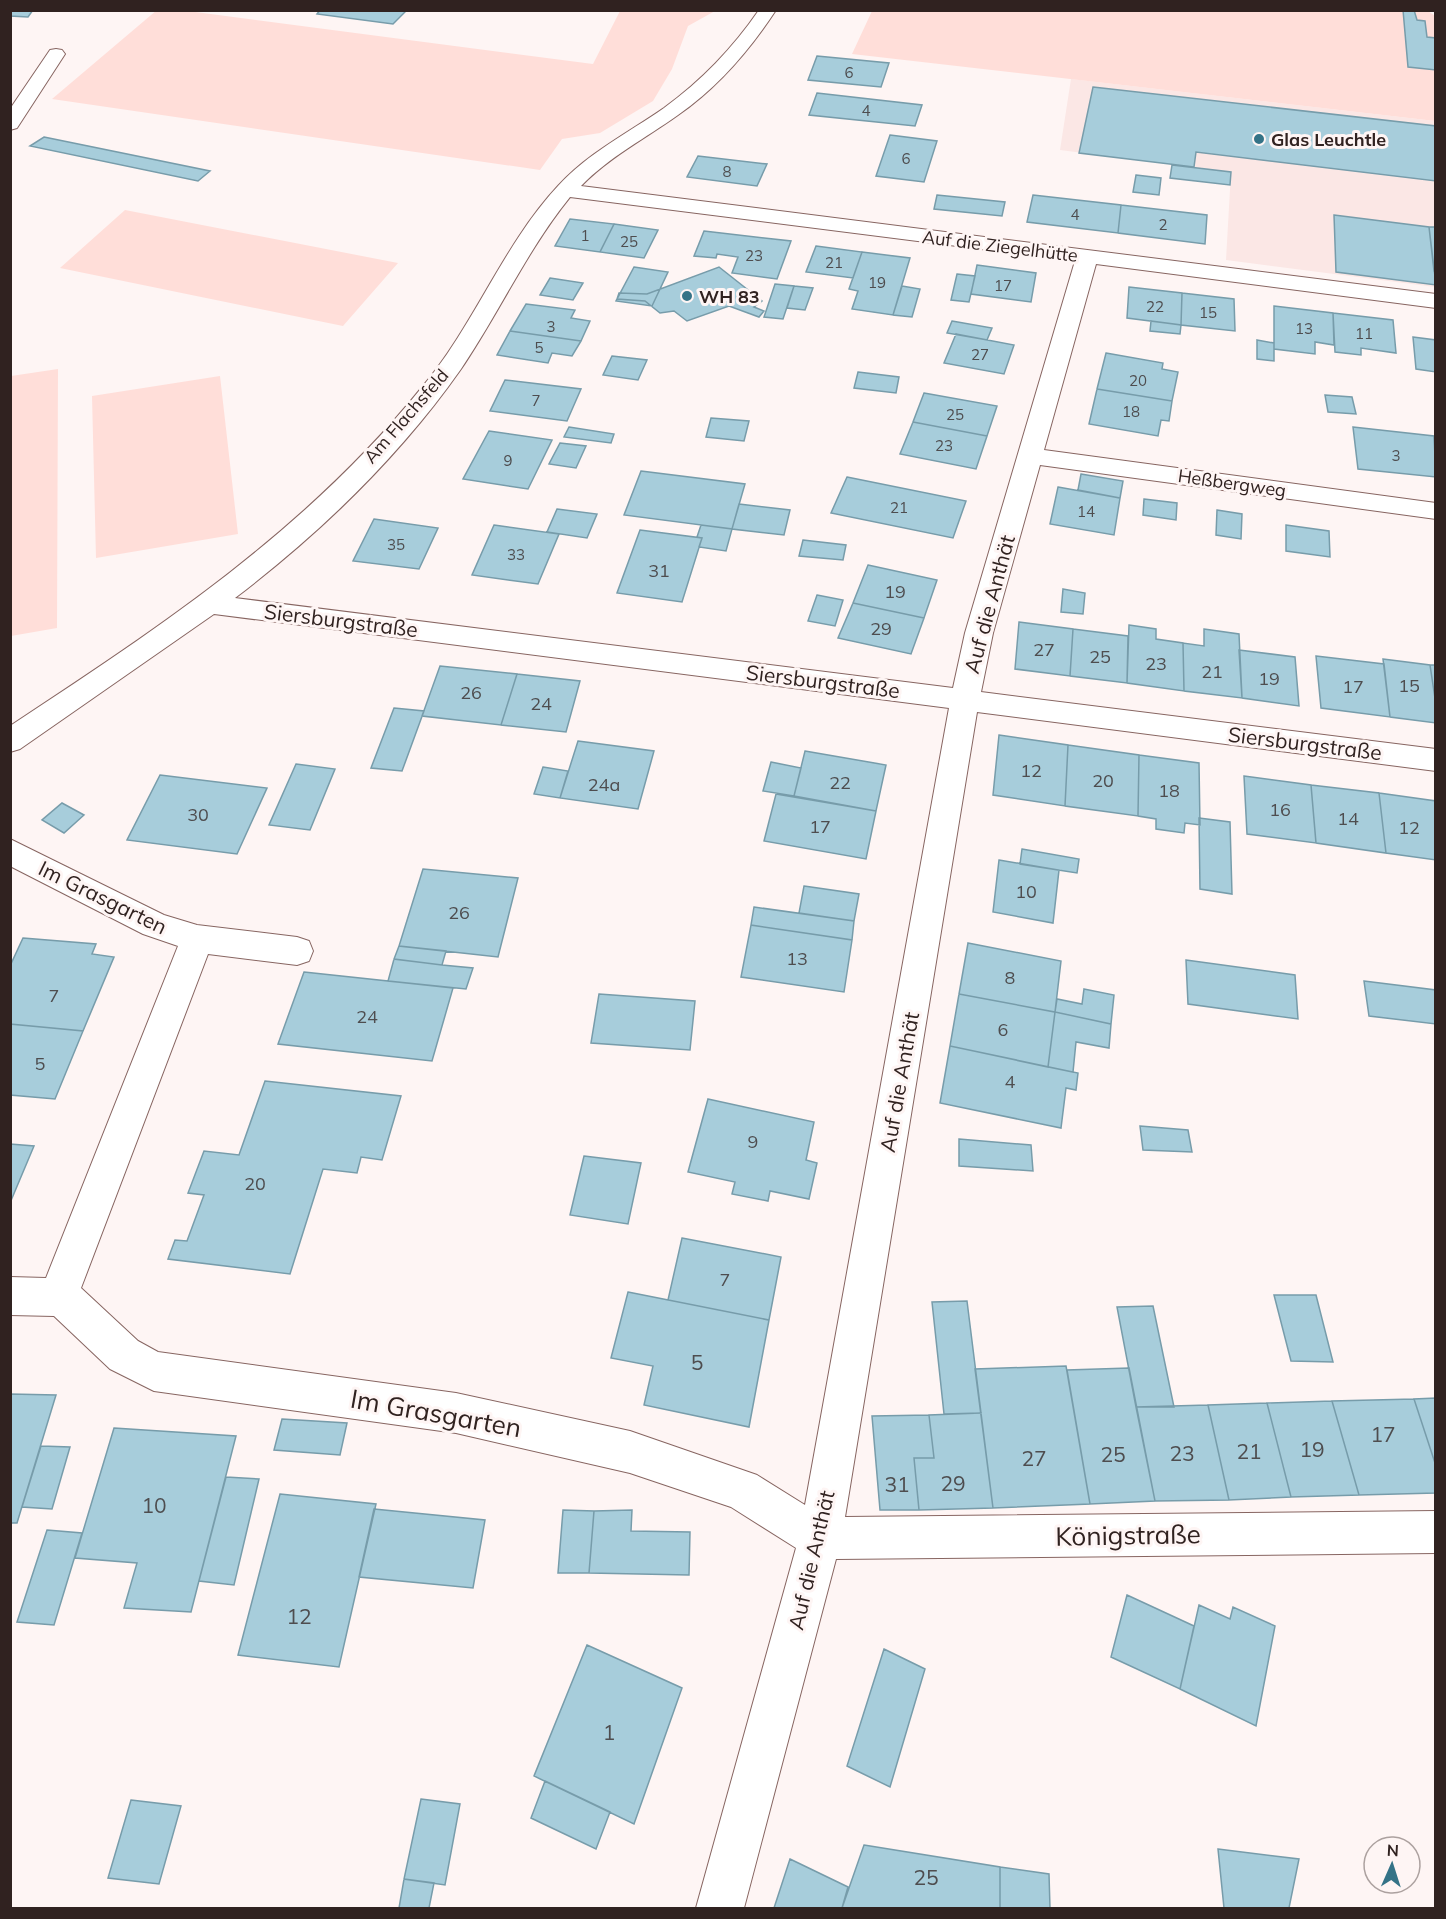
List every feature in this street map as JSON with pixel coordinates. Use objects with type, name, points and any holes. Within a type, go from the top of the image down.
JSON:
[{"type":"street","name":"Am Flachsfeld","points":[[10,741],[210,604],[270,556],[334,497],[434,389],[475,329],[541,219],[565,190],[583,172],[676,108],[725,66],[768,10]]},
{"type":"street","points":[[10,124],[56,54]]},
{"type":"street","name":"Auf die Ziegelhütte","points":[[565,190],[1436,301]]},
{"type":"street","name":"Auf die Anthät","points":[[720,1908],[820,1538],[965,698],[979,633],[1087,257]]},
{"type":"street","name":"Heßbergweg","points":[[1029,456],[1436,510]]},
{"type":"street","name":"Siersburgstraße","points":[[210,604],[965,698],[1436,760]]},
{"type":"street","name":"Im Grasgarten","points":[[10,851],[154,925],[197,939],[297,951]]},
{"type":"street","points":[[10,1296],[58,1297],[197,939]]},
{"type":"street","name":"Im Grasgarten","points":[[58,1297],[73,1305],[124,1355],[154,1371],[456,1413],[630,1452],[742,1490],[820,1538]]},
{"type":"street","name":"Königstraße","points":[[820,1538],[1436,1532]]},
{"type":"shaded area","points":[[157,10],[188,11],[593,64],[620,11],[715,11],[688,26],[672,69],[653,101],[600,133],[562,139],[540,170],[52,99]]},
{"type":"shaded area","points":[[872,11],[1428,11],[1435,16],[1435,121],[852,54]]},
{"type":"shaded area","points":[[1071,79],[1435,121],[1435,287],[1226,260],[1231,172],[1060,150]]},
{"type":"shaded area","points":[[125,210],[398,263],[343,326],[60,268]]},
{"type":"shaded area","points":[[58,369],[57,628],[11,636],[11,376]]},
{"type":"shaded area","points":[[220,376],[238,534],[96,558],[92,396]]},
{"type":"building","points":[[10,10],[33,10],[28,17],[10,16]]},
{"type":"building","points":[[320,10],[406,11],[393,24],[317,14]]},
{"type":"building","points":[[1403,10],[1414,10],[1417,20],[1425,21],[1427,37],[1436,38],[1436,70],[1408,67]]},
{"type":"building","points":[[817,56],[889,63],[881,87],[808,80]]},
{"type":"building","name":"Glas Leuchtle","points":[[1093,87],[1436,126],[1436,181],[1196,152],[1194,167],[1079,153]]},
{"type":"building","points":[[817,93],[922,105],[915,126],[809,115]]},
{"type":"building","points":[[890,135],[937,141],[924,182],[876,176]]},
{"type":"building","points":[[44,137],[210,171],[198,181],[30,146]]},
{"type":"building","points":[[698,156],[767,164],[757,186],[687,177]]},
{"type":"building","points":[[1172,165],[1231,172],[1230,185],[1170,178]]},
{"type":"building","points":[[1136,175],[1161,178],[1159,195],[1133,192]]},
{"type":"building","points":[[937,195],[1005,202],[1002,216],[934,209]]},
{"type":"building","points":[[1033,195],[1121,205],[1118,233],[1027,222]]},
{"type":"building","points":[[1121,205],[1207,215],[1205,244],[1118,233]]},
{"type":"building","points":[[1334,215],[1429,227],[1436,285],[1336,272]]},
{"type":"building","points":[[570,219],[614,224],[600,252],[555,246]]},
{"type":"building","points":[[614,224],[658,230],[644,258],[600,252]]},
{"type":"building","points":[[1429,227],[1436,227],[1436,271],[1434,271]]},
{"type":"building","points":[[704,231],[791,241],[777,279],[732,273],[738,257],[717,254],[716,258],[694,256]]},
{"type":"building","points":[[816,246],[862,252],[853,278],[806,272]]},
{"type":"building","points":[[862,252],[910,258],[893,315],[852,309],[858,291],[849,289]]},
{"type":"building","points":[[977,265],[1036,273],[1031,302],[971,294]]},
{"type":"building","points":[[634,267],[668,272],[652,306],[616,301]]},
{"type":"building","name":"WH 83","points":[[719,267],[762,301],[754,307],[764,311],[759,317],[729,306],[687,321],[674,311],[660,313],[645,301],[617,299],[619,293],[647,294]]},
{"type":"building","points":[[957,274],[975,276],[969,302],[951,300]]},
{"type":"building","points":[[550,278],[583,283],[573,300],[540,295]]},
{"type":"building","points":[[775,284],[794,286],[783,319],[764,317]]},
{"type":"building","points":[[794,286],[813,288],[805,310],[787,308]]},
{"type":"building","points":[[902,286],[920,289],[912,317],[893,315]]},
{"type":"building","points":[[1129,287],[1182,293],[1181,325],[1127,318]]},
{"type":"building","points":[[1182,293],[1234,299],[1235,331],[1181,325]]},
{"type":"building","points":[[526,304],[575,310],[571,318],[590,321],[581,341],[510,331]]},
{"type":"building","points":[[1274,306],[1333,313],[1334,345],[1315,342],[1315,354],[1274,349]]},
{"type":"building","points":[[1333,313],[1393,320],[1396,353],[1361,348],[1361,355],[1335,352]]},
{"type":"building","points":[[952,321],[992,328],[987,340],[947,333]]},
{"type":"building","points":[[1151,321],[1181,325],[1180,334],[1150,331]]},
{"type":"building","points":[[510,331],[581,341],[572,356],[552,353],[548,363],[497,355]]},
{"type":"building","points":[[956,334],[1014,345],[1004,374],[944,363]]},
{"type":"building","points":[[1413,337],[1436,340],[1436,372],[1416,369]]},
{"type":"building","points":[[1257,340],[1274,343],[1274,361],[1257,359]]},
{"type":"building","points":[[1106,353],[1163,363],[1162,369],[1178,372],[1172,401],[1097,389]]},
{"type":"building","points":[[612,356],[647,360],[638,380],[603,375]]},
{"type":"building","points":[[858,372],[899,377],[896,393],[854,388]]},
{"type":"building","points":[[505,380],[581,389],[567,421],[490,411]]},
{"type":"building","points":[[1097,389],[1172,401],[1169,421],[1161,420],[1158,436],[1089,424]]},
{"type":"building","points":[[924,393],[997,406],[987,436],[913,422]]},
{"type":"building","points":[[1325,395],[1352,397],[1356,414],[1328,412]]},
{"type":"building","points":[[711,418],[749,421],[744,441],[706,437]]},
{"type":"building","points":[[913,422],[987,436],[976,469],[900,454]]},
{"type":"building","points":[[569,427],[614,434],[611,443],[564,437]]},
{"type":"building","points":[[1353,427],[1434,436],[1436,477],[1358,469]]},
{"type":"building","points":[[489,431],[552,440],[528,489],[463,479]]},
{"type":"building","points":[[560,443],[586,446],[576,468],[549,464]]},
{"type":"building","points":[[641,471],[745,484],[732,529],[624,515]]},
{"type":"building","points":[[1081,474],[1123,481],[1120,498],[1078,490]]},
{"type":"building","points":[[847,477],[966,501],[953,538],[831,513]]},
{"type":"building","points":[[1058,487],[1120,498],[1114,535],[1050,524]]},
{"type":"building","points":[[1144,499],[1177,503],[1176,520],[1143,515]]},
{"type":"building","points":[[739,504],[790,510],[784,535],[732,529]]},
{"type":"building","points":[[557,509],[597,514],[587,538],[547,532]]},
{"type":"building","points":[[1217,510],[1242,514],[1241,539],[1216,535]]},
{"type":"building","points":[[374,519],[438,528],[419,569],[353,561]]},
{"type":"building","points":[[494,525],[559,534],[538,584],[472,575]]},
{"type":"building","points":[[701,525],[732,529],[726,551],[699,547],[702,538],[697,537]]},
{"type":"building","points":[[1286,525],[1329,531],[1330,557],[1286,551]]},
{"type":"building","points":[[640,530],[702,538],[682,602],[617,593]]},
{"type":"building","points":[[803,540],[846,545],[843,560],[799,556]]},
{"type":"building","points":[[868,565],[937,580],[924,618],[853,603]]},
{"type":"building","points":[[1063,589],[1085,593],[1083,614],[1061,612]]},
{"type":"building","points":[[817,595],[843,600],[835,626],[808,621]]},
{"type":"building","points":[[853,603],[924,618],[911,654],[838,638]]},
{"type":"building","points":[[1019,622],[1073,629],[1070,676],[1015,669]]},
{"type":"building","points":[[1129,625],[1156,629],[1156,639],[1183,643],[1184,691],[1127,683]]},
{"type":"building","points":[[1073,629],[1128,636],[1127,683],[1070,676]]},
{"type":"building","points":[[1204,629],[1239,634],[1242,698],[1184,691],[1183,643],[1204,646]]},
{"type":"building","points":[[1239,650],[1295,657],[1299,706],[1242,698]]},
{"type":"building","points":[[1316,656],[1384,664],[1390,717],[1321,708]]},
{"type":"building","points":[[1383,659],[1430,665],[1436,705],[1436,723],[1390,717]]},
{"type":"building","points":[[1430,665],[1436,665],[1436,705]]},
{"type":"building","points":[[440,666],[517,674],[501,725],[422,716]]},
{"type":"building","points":[[517,674],[580,681],[566,732],[501,725]]},
{"type":"building","points":[[394,708],[424,711],[402,771],[371,768]]},
{"type":"building","points":[[999,735],[1068,745],[1065,806],[993,795]]},
{"type":"building","points":[[578,741],[654,751],[638,809],[560,798]]},
{"type":"building","points":[[1068,745],[1139,755],[1138,816],[1065,806]]},
{"type":"building","points":[[805,751],[886,765],[876,811],[794,796]]},
{"type":"building","points":[[1139,755],[1199,763],[1200,825],[1185,823],[1184,833],[1156,829],[1156,819],[1138,816]]},
{"type":"building","points":[[771,762],[801,768],[794,796],[763,791]]},
{"type":"building","points":[[296,764],[335,769],[310,830],[269,825]]},
{"type":"building","points":[[543,767],[568,771],[560,798],[534,794]]},
{"type":"building","points":[[160,775],[267,788],[237,854],[127,840]]},
{"type":"building","points":[[1244,776],[1311,785],[1316,843],[1247,834]]},
{"type":"building","points":[[1311,785],[1379,793],[1386,853],[1316,843]]},
{"type":"building","points":[[1379,793],[1436,801],[1436,860],[1386,853]]},
{"type":"building","points":[[776,794],[876,811],[866,859],[764,841]]},
{"type":"building","points":[[62,803],[84,815],[64,833],[42,820]]},
{"type":"building","points":[[1199,818],[1230,822],[1232,894],[1200,889]]},
{"type":"building","points":[[1022,849],[1079,859],[1077,873],[1020,864]]},
{"type":"building","points":[[999,860],[1059,870],[1053,923],[993,912]]},
{"type":"building","points":[[423,869],[518,878],[498,957],[399,946]]},
{"type":"building","points":[[804,886],[859,894],[854,921],[799,913]]},
{"type":"building","points":[[754,907],[854,921],[852,940],[751,925]]},
{"type":"building","points":[[751,925],[852,940],[844,992],[741,977]]},
{"type":"building","points":[[23,938],[96,944],[92,954],[114,957],[83,1031],[10,1024],[10,966]]},
{"type":"building","points":[[968,943],[1061,961],[1055,1012],[959,994]]},
{"type":"building","points":[[399,946],[446,951],[442,965],[394,959]]},
{"type":"building","points":[[394,959],[473,968],[466,989],[388,981]]},
{"type":"building","points":[[1186,960],[1295,975],[1298,1019],[1188,1004]]},
{"type":"building","points":[[304,972],[453,988],[432,1061],[278,1044]]},
{"type":"building","points":[[1364,981],[1436,990],[1436,1024],[1369,1016]]},
{"type":"building","points":[[1084,989],[1114,995],[1111,1024],[1055,1012],[1057,999],[1082,1004]]},
{"type":"building","points":[[599,994],[695,1001],[690,1050],[591,1043]]},
{"type":"building","points":[[959,994],[1055,1012],[1048,1067],[950,1046]]},
{"type":"building","points":[[1055,1012],[1111,1024],[1109,1048],[1076,1042],[1073,1072],[1048,1067]]},
{"type":"building","points":[[10,1024],[83,1031],[55,1099],[10,1095]]},
{"type":"building","points":[[950,1046],[1078,1073],[1076,1090],[1066,1088],[1061,1128],[940,1103]]},
{"type":"building","points":[[265,1081],[401,1096],[382,1160],[361,1157],[357,1173],[323,1169],[290,1274],[168,1259],[175,1240],[187,1241],[204,1195],[188,1193],[204,1151],[239,1155]]},
{"type":"building","points":[[708,1099],[814,1122],[806,1160],[817,1163],[809,1199],[770,1191],[768,1201],[732,1194],[735,1182],[688,1172]]},
{"type":"building","points":[[1140,1126],[1188,1130],[1192,1152],[1143,1150]]},
{"type":"building","points":[[959,1139],[1031,1145],[1033,1171],[959,1166]]},
{"type":"building","points":[[10,1144],[34,1146],[10,1203]]},
{"type":"building","points":[[584,1156],[641,1163],[628,1224],[570,1215]]},
{"type":"building","points":[[682,1238],[781,1257],[769,1320],[668,1300]]},
{"type":"building","points":[[628,1292],[769,1320],[749,1427],[644,1405],[653,1366],[611,1358]]},
{"type":"building","points":[[1274,1295],[1316,1295],[1333,1362],[1291,1361]]},
{"type":"building","points":[[967,1301],[981,1413],[944,1414],[932,1302]]},
{"type":"building","points":[[1153,1306],[1174,1407],[1136,1407],[1117,1307]]},
{"type":"building","points":[[1066,1366],[1090,1504],[993,1508],[975,1369]]},
{"type":"building","points":[[1129,1368],[1155,1501],[1090,1504],[1067,1370]]},
{"type":"building","points":[[10,1394],[56,1395],[17,1523],[10,1523]]},
{"type":"building","points":[[1436,1398],[1436,1466],[1414,1399]]},
{"type":"building","points":[[1414,1399],[1436,1466],[1436,1493],[1359,1495],[1332,1401]]},
{"type":"building","points":[[1332,1401],[1359,1495],[1291,1497],[1267,1403]]},
{"type":"building","points":[[1267,1403],[1291,1497],[1229,1500],[1208,1405]]},
{"type":"building","points":[[1208,1405],[1229,1500],[1155,1501],[1136,1407]]},
{"type":"building","points":[[981,1413],[993,1508],[919,1510],[914,1458],[934,1458],[929,1415]]},
{"type":"building","points":[[929,1415],[934,1458],[914,1458],[919,1510],[880,1510],[872,1416]]},
{"type":"building","points":[[282,1419],[347,1423],[340,1455],[274,1450]]},
{"type":"building","points":[[114,1428],[236,1436],[191,1612],[124,1608],[137,1563],[75,1558]]},
{"type":"building","points":[[41,1446],[70,1447],[52,1509],[22,1507]]},
{"type":"building","points":[[226,1477],[259,1479],[234,1585],[199,1581]]},
{"type":"building","points":[[280,1494],[376,1504],[339,1667],[238,1655]]},
{"type":"building","points":[[374,1509],[485,1520],[473,1588],[359,1577]]},
{"type":"building","points":[[563,1510],[594,1511],[589,1573],[558,1573]]},
{"type":"building","points":[[632,1510],[631,1531],[690,1532],[689,1575],[589,1573],[594,1511]]},
{"type":"building","points":[[47,1530],[82,1533],[54,1625],[17,1622]]},
{"type":"building","points":[[1127,1595],[1194,1626],[1180,1689],[1111,1657]]},
{"type":"building","points":[[1199,1605],[1230,1619],[1233,1607],[1275,1626],[1256,1726],[1180,1689]]},
{"type":"building","points":[[587,1645],[682,1688],[634,1824],[534,1776]]},
{"type":"building","points":[[884,1649],[925,1669],[890,1787],[847,1766]]},
{"type":"building","points":[[545,1781],[610,1812],[596,1849],[531,1818]]},
{"type":"building","points":[[421,1799],[460,1804],[445,1885],[404,1879]]},
{"type":"building","points":[[131,1800],[181,1806],[159,1884],[108,1878]]},
{"type":"building","points":[[864,1845],[1000,1867],[1000,1908],[842,1908]]},
{"type":"building","points":[[1218,1849],[1299,1859],[1289,1908],[1224,1908]]},
{"type":"building","points":[[790,1859],[848,1887],[842,1908],[774,1908]]},
{"type":"building","points":[[1000,1867],[1049,1874],[1050,1908],[1000,1908]]},
{"type":"building","points":[[404,1879],[434,1883],[429,1908],[399,1908]]},
{"type":"place","name":"Glas Leuchtle","points":[[1259,139]]},
{"type":"place","name":"WH 83","points":[[687,296]]}]
